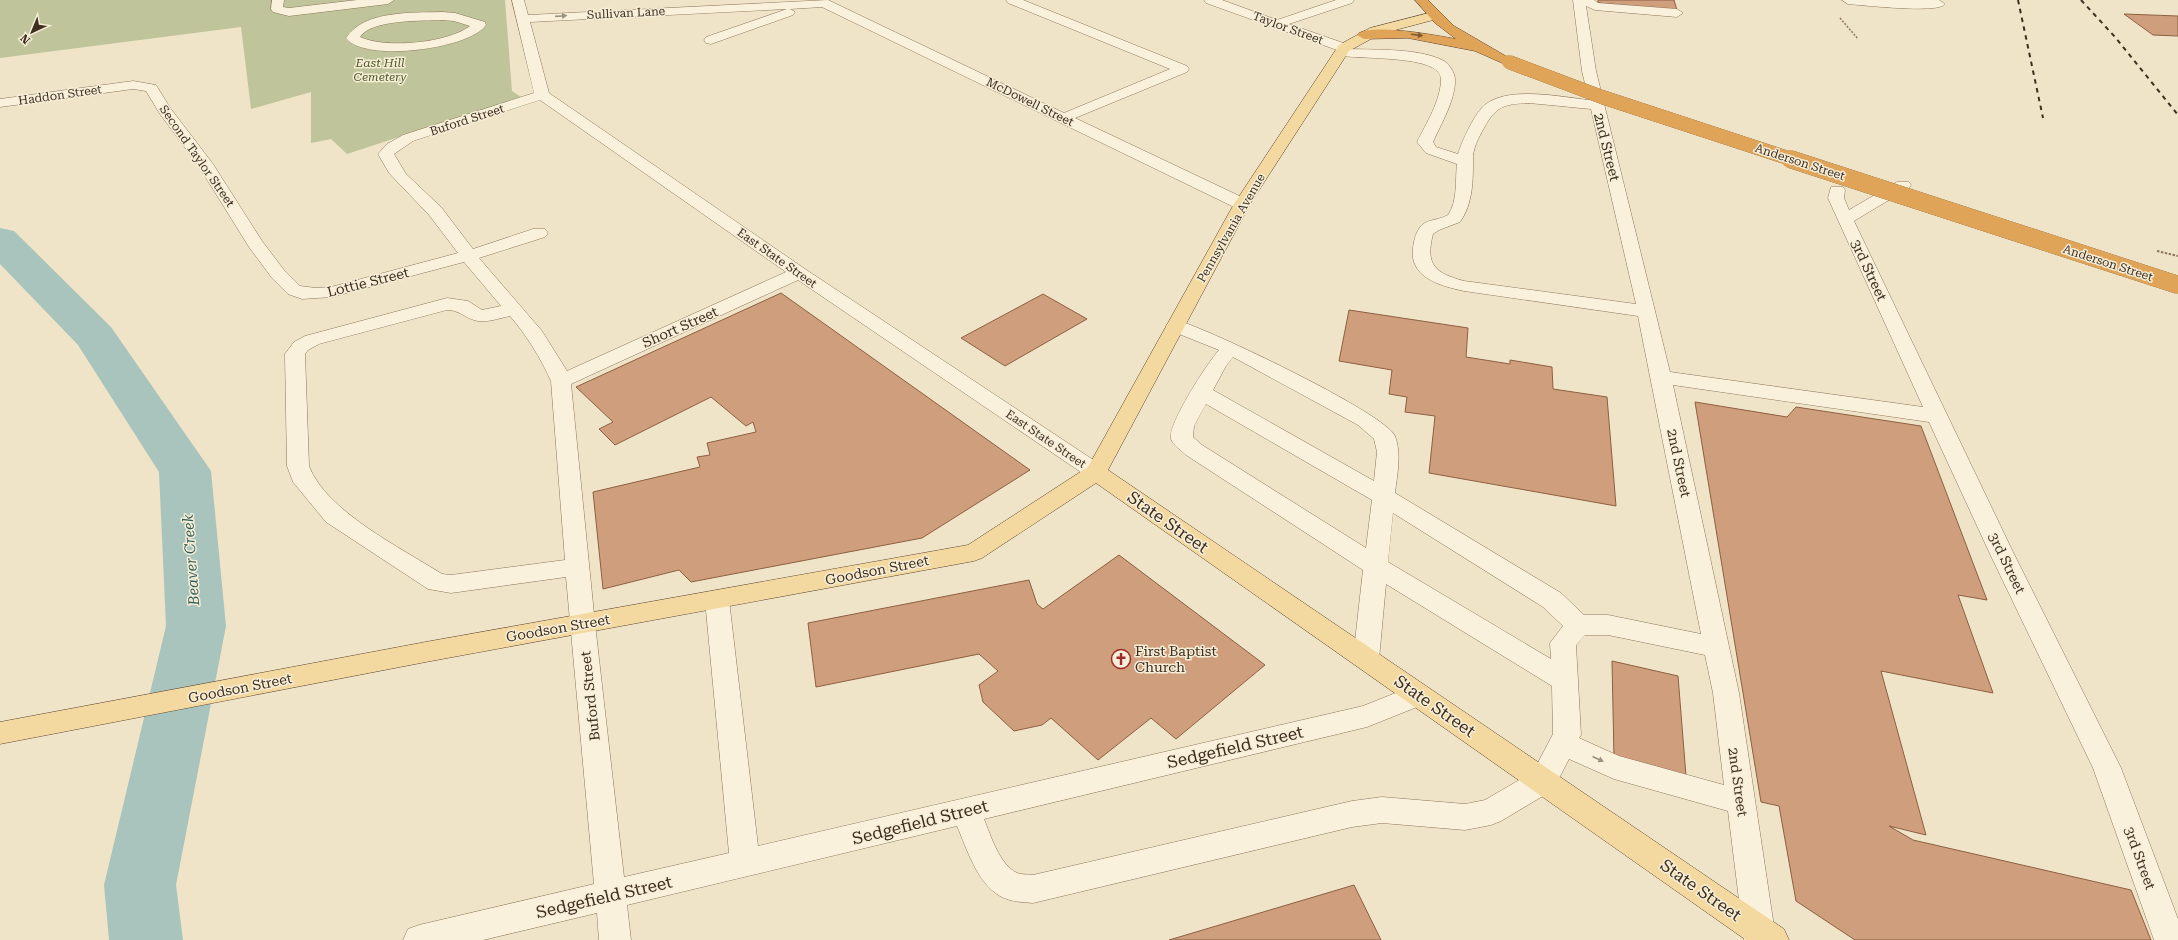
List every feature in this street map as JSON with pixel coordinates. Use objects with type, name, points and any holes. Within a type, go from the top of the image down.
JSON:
[{"type":"highway","points":[[1421,0],[1433,16]]},
{"type":"highway","name":"Anderson Street","points":[[1433,16],[1477,46],[1509,62],[1609,100],[2178,285]]},
{"type":"highway","points":[[1364,35],[1408,34],[1477,46]]},
{"type":"main road","name":"Pennsylvania Avenue","points":[[1096,472],[1242,204],[1343,50],[1364,35],[1394,25],[1433,16]]},
{"type":"main road","name":"Goodson Street","points":[[0,733],[974,552],[1096,472]]},
{"type":"main road","name":"State Street","points":[[1096,472],[1543,781],[1764,937]]},
{"type":"street","points":[[278,0],[278,9],[289,12],[388,0],[386,20]]},
{"type":"street","points":[[518,0],[542,96]]},
{"type":"street","points":[[675,5],[711,1],[754,0]]},
{"type":"street","points":[[1012,0],[1182,69],[1062,118]]},
{"type":"street","name":"Taylor Street","points":[[1210,0],[1343,50],[1426,60],[1439,64],[1445,70],[1448,80],[1438,114],[1424,142],[1431,150],[1466,162]]},
{"type":"street","points":[[1276,24],[1348,0]]},
{"type":"street","points":[[1848,0],[1899,4],[1940,4]]},
{"type":"street","points":[[711,40],[818,2]]},
{"type":"street","name":"Sullivan Lane","points":[[522,19],[675,5],[818,2]]},
{"type":"street","name":"McDowell Street","points":[[818,2],[1242,204]]},
{"type":"street","points":[[1585,5],[1677,12]]},
{"type":"street","name":"2nd Street","points":[[1585,5],[1588,71],[1661,377],[1717,647],[1726,693],[1741,802],[1764,937]]},
{"type":"street","points":[[442,16],[455,17],[480,25],[476,30],[460,37],[424,45],[382,46],[357,42],[353,38],[354,34],[359,30],[386,20],[442,16]]},
{"type":"street","name":"Second Taylor Street","points":[[121,86],[134,85],[151,88],[165,111],[205,164],[255,243],[273,268]]},
{"type":"street","name":"Haddon Street","points":[[0,103],[121,86]]},
{"type":"street","name":"Buford Street","points":[[470,256],[435,212],[390,165],[386,154],[392,147],[408,138],[542,96]]},
{"type":"street","name":"East State Street","points":[[542,96],[799,273],[1096,472]]},
{"type":"street","points":[[1596,105],[1524,99],[1502,101],[1490,107],[1479,123],[1466,153],[1464,187],[1458,214],[1448,222],[1432,225],[1424,234],[1421,257],[1426,270],[1442,280],[1464,286],[1646,311]]},
{"type":"street","points":[[1845,219],[1903,185]]},
{"type":"street","name":"3rd Street","points":[[1837,190],[1838,204],[1937,416],[2002,554],[2107,768],[2170,940]]},
{"type":"street","name":"Lottie Street","points":[[273,268],[294,290],[302,293],[316,294],[332,292],[470,256],[539,233]]},
{"type":"street","points":[[470,256],[543,343],[553,361],[561,381]]},
{"type":"street","name":"Short Street","points":[[561,381],[799,273]]},
{"type":"street","points":[[515,309],[478,316],[461,305],[447,304],[312,340],[301,346],[294,354],[298,466],[304,482],[334,516],[437,583],[451,584],[578,567]]},
{"type":"street","points":[[1176,326],[1231,348],[1365,420],[1384,436],[1388,452],[1366,659]]},
{"type":"street","points":[[1231,348],[1217,364],[1183,426],[1182,439],[1194,450],[1376,566],[1564,681]]},
{"type":"street","points":[[1661,377],[1937,416]]},
{"type":"street","name":"Buford Street","points":[[561,381],[582,624],[615,940]]},
{"type":"street","points":[[1202,393],[1384,497],[1552,600],[1578,625],[1608,625],[1717,647]]},
{"type":"street","points":[[717,600],[745,864]]},
{"type":"street","points":[[966,811],[992,868],[998,877],[1012,887],[1032,889],[1352,814],[1382,810],[1465,817],[1491,812],[1543,781],[1567,735],[1563,643],[1578,625]]},
{"type":"street","name":"Sedgefield Street","points":[[419,940],[1367,716],[1418,695]]},
{"type":"street","points":[[1562,743],[1614,767],[1741,802]]},
{"type":"path","points":[[1838,15],[1858,39]]},
{"type":"green space","name":"East Hill Cemetery","points":[[0,0],[505,0],[512,91],[521,97],[347,154],[331,139],[311,143],[311,92],[251,109],[241,27],[0,58]]},
{"type":"building","points":[[1598,0],[1674,0],[1677,10],[1598,3]]},
{"type":"building","points":[[2124,14],[2178,16],[2178,36],[2153,35]]},
{"type":"building","points":[[781,293],[1030,470],[922,538],[691,582],[679,570],[603,589],[593,492],[700,467],[697,457],[710,455],[707,443],[756,432],[753,422],[746,426],[711,397],[615,445],[599,429],[613,422],[576,387]]},
{"type":"building","points":[[1043,294],[1087,319],[1005,366],[961,338]]},
{"type":"building","points":[[1349,310],[1468,328],[1466,357],[1510,364],[1510,360],[1552,367],[1553,389],[1607,397],[1616,506],[1429,473],[1435,416],[1405,412],[1407,397],[1389,394],[1392,370],[1339,361]]},
{"type":"building","points":[[1695,402],[1787,417],[1796,407],[1921,426],[1987,600],[1958,595],[1993,693],[1881,671],[1926,835],[1889,826],[1913,840],[2131,890],[2151,940],[1855,940],[1796,901],[1779,806],[1761,802]]},
{"type":"building","name":"First Baptist Church","points":[[1119,555],[1265,665],[1176,739],[1151,718],[1098,760],[1051,718],[1042,725],[1014,731],[983,702],[979,685],[998,671],[979,654],[816,687],[808,623],[1029,580],[1037,604],[1043,609]]},
{"type":"building","points":[[1612,661],[1678,676],[1686,776],[1614,758]]},
{"type":"building","points":[[1354,885],[1381,940],[1169,940]]},
{"type":"waterway","name":"Beaver Creek","points":[[0,240],[95,337],[185,471],[196,626],[140,885],[146,940]]},
{"type":"railway","points":[[2018,0],[2043,118]]},
{"type":"railway","points":[[2081,0],[2115,37],[2178,115]]},
{"type":"place","name":"First Baptist Church","points":[[1121,659]]}]
